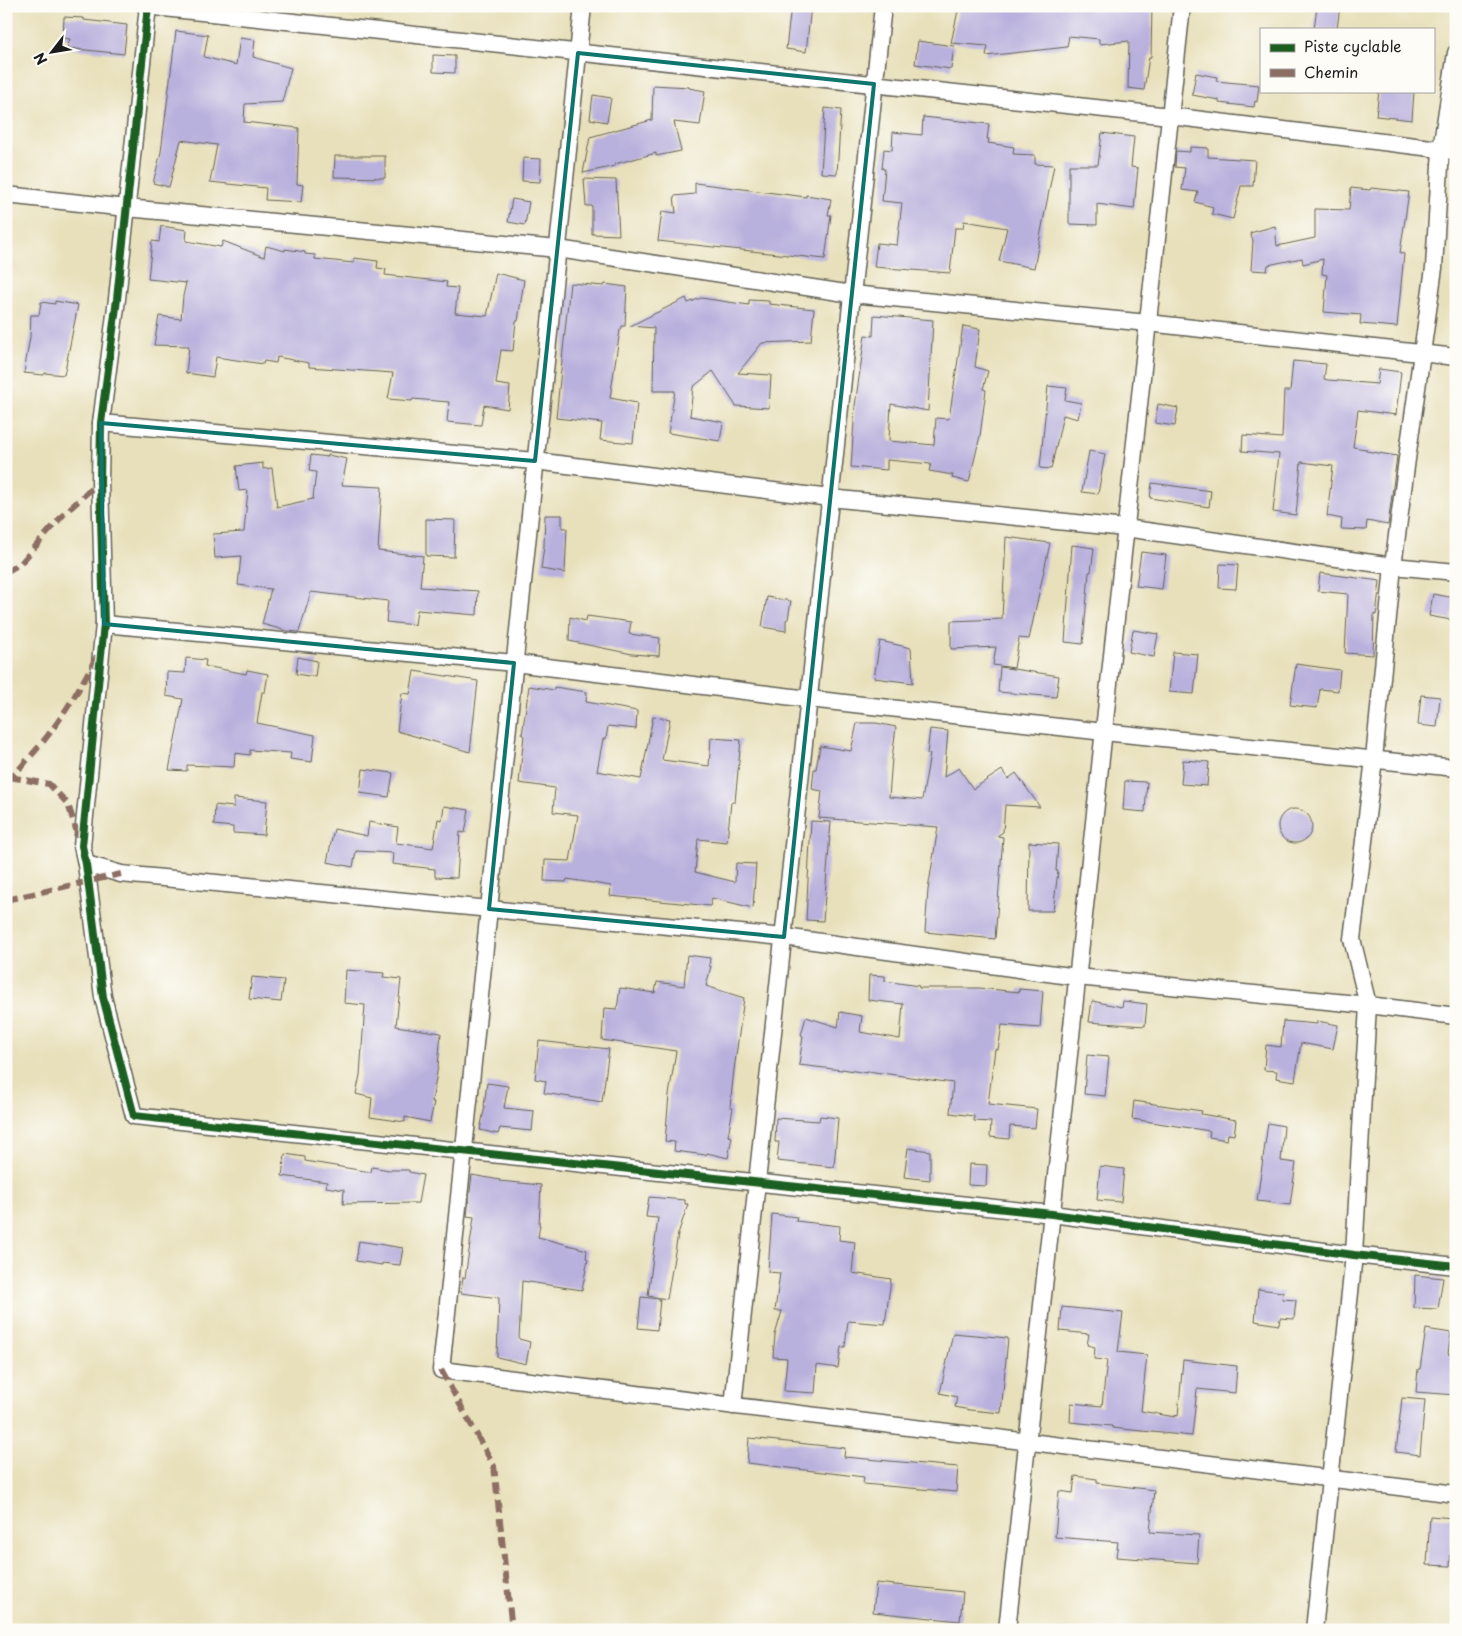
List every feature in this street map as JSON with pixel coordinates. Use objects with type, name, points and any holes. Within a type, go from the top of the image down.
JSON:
[{"type":"street","points":[[1448,150],[1170,116],[578,54],[147,6],[117,299],[101,423],[100,481],[104,624],[82,846],[103,997],[134,1116],[1052,1214],[1354,1255],[1456,1266]]},
{"type":"street","points":[[583,6],[441,1370],[1456,1494]]},
{"type":"street","points":[[733,1406],[883,6]]},
{"type":"street","points":[[1007,1630],[1182,6]]},
{"type":"street","points":[[1314,1630],[1354,1255],[1368,1005],[1352,939],[1374,759],[1393,566],[1423,353],[1448,150],[1456,53]]},
{"type":"street","points":[[6,195],[558,249],[852,294],[1148,322],[1456,357]]},
{"type":"street","points":[[101,423],[536,461],[830,498],[1125,528],[1393,566],[1456,572]]},
{"type":"street","points":[[104,624],[514,663],[1104,732],[1456,768]]},
{"type":"street","points":[[86,864],[121,874],[784,938],[1078,977],[1368,1005],[1456,1016]]},
{"type":"highlighted area","points":[[578,53],[874,84],[784,937],[489,909],[514,663],[104,624],[101,423],[535,461]]},
{"type":"building","points":[[791,6],[811,6],[806,52],[786,49]]},
{"type":"building","points":[[959,6],[1152,6],[1151,57],[1149,57],[1144,90],[1128,88],[1129,41],[1099,44],[1099,39],[1069,36],[1067,47],[986,56],[988,46],[951,43]]},
{"type":"building","points":[[1317,6],[1340,6],[1337,28],[1314,28]]},
{"type":"building","points":[[64,17],[84,18],[84,20],[127,25],[124,54],[67,48],[70,39],[63,38]]},
{"type":"building","points":[[176,31],[208,35],[204,57],[236,65],[240,38],[255,40],[253,57],[291,68],[282,102],[245,104],[244,122],[299,128],[297,184],[303,185],[301,202],[265,200],[266,188],[210,182],[217,145],[181,140],[169,187],[153,183],[161,152]]},
{"type":"building","points":[[918,41],[954,46],[951,69],[915,64]]},
{"type":"building","points":[[433,55],[455,56],[455,73],[433,72]]},
{"type":"building","points":[[1196,73],[1217,77],[1216,81],[1259,85],[1257,102],[1255,101],[1254,107],[1219,103],[1219,100],[1192,95]]},
{"type":"building","points":[[653,85],[689,87],[705,91],[700,125],[674,122],[681,151],[656,156],[656,153],[615,164],[615,166],[583,173],[590,137],[652,120]]},
{"type":"building","points":[[1379,92],[1414,92],[1412,120],[1376,116]]},
{"type":"building","points":[[593,95],[611,98],[607,122],[590,119]]},
{"type":"building","points":[[825,108],[841,110],[837,174],[821,173]]},
{"type":"building","points":[[923,117],[989,124],[988,143],[1014,147],[1013,154],[1035,155],[1035,164],[1054,165],[1034,268],[999,261],[1007,228],[964,221],[963,228],[955,228],[950,273],[874,267],[877,243],[897,245],[902,203],[882,201],[885,169],[882,169],[884,149],[892,150],[893,132],[922,135]]},
{"type":"building","points":[[1102,133],[1134,137],[1131,167],[1138,168],[1134,209],[1097,204],[1097,225],[1069,224],[1069,165],[1098,165]]},
{"type":"building","points":[[1190,147],[1208,148],[1208,157],[1255,160],[1253,186],[1241,186],[1233,219],[1212,214],[1213,207],[1195,202],[1198,192],[1182,190],[1185,168],[1175,167],[1176,151],[1190,152]]},
{"type":"building","points":[[335,156],[385,156],[385,178],[334,177]]},
{"type":"building","points":[[523,158],[541,159],[540,182],[522,181]]},
{"type":"building","points":[[584,179],[616,180],[619,235],[592,234],[592,206],[586,206]]},
{"type":"building","points":[[695,183],[831,199],[828,215],[831,215],[825,259],[658,241],[662,211],[676,213],[674,196],[695,194]]},
{"type":"building","points":[[1351,188],[1409,192],[1400,253],[1404,254],[1397,327],[1360,324],[1361,315],[1324,312],[1327,275],[1322,274],[1323,259],[1303,264],[1302,258],[1268,265],[1267,271],[1251,270],[1253,241],[1250,233],[1275,226],[1277,246],[1315,238],[1315,209],[1349,210]]},
{"type":"building","points":[[512,199],[529,202],[525,225],[508,222]]},
{"type":"building","points":[[161,226],[187,230],[186,241],[221,247],[223,241],[264,257],[266,246],[285,251],[285,249],[305,252],[305,254],[315,255],[315,259],[354,263],[354,258],[378,261],[377,268],[386,269],[385,275],[447,282],[446,287],[458,288],[455,313],[487,316],[496,273],[524,280],[518,321],[516,321],[513,351],[501,350],[496,384],[510,386],[508,409],[484,405],[481,425],[447,422],[449,402],[388,399],[393,373],[309,367],[309,363],[277,357],[276,363],[264,361],[263,364],[216,357],[213,377],[186,373],[189,346],[154,345],[159,316],[181,319],[186,283],[148,279],[152,241],[159,242]]},
{"type":"building","points":[[570,283],[627,287],[625,326],[622,326],[620,330],[610,398],[637,403],[633,443],[600,440],[602,423],[556,418]]},
{"type":"building","points":[[686,298],[688,303],[701,298],[749,305],[749,300],[769,301],[769,304],[814,309],[811,341],[762,343],[738,373],[771,375],[769,408],[736,406],[713,371],[693,387],[690,416],[723,422],[720,441],[668,433],[675,391],[653,391],[654,328],[630,326]]},
{"type":"building","points":[[55,301],[78,305],[64,375],[24,373],[30,337],[31,315],[39,315],[41,302],[55,304]]},
{"type":"building","points":[[874,315],[933,320],[928,411],[891,404],[889,441],[934,445],[936,418],[949,419],[963,326],[980,329],[975,367],[988,371],[983,389],[986,390],[980,436],[969,482],[952,478],[953,475],[929,471],[931,464],[887,460],[887,470],[851,467],[855,406],[865,335],[873,336]]},
{"type":"building","points":[[1293,361],[1326,364],[1324,379],[1328,380],[1377,384],[1379,369],[1401,372],[1396,415],[1358,410],[1353,447],[1397,456],[1388,525],[1367,521],[1366,530],[1341,529],[1342,519],[1327,516],[1333,466],[1301,462],[1296,515],[1273,512],[1279,454],[1242,451],[1243,435],[1282,438],[1284,391],[1290,391]]},
{"type":"building","points":[[1048,386],[1067,388],[1065,400],[1081,403],[1078,419],[1063,415],[1051,469],[1040,468]]},
{"type":"building","points":[[1158,404],[1178,408],[1175,426],[1155,423]]},
{"type":"building","points":[[1089,451],[1105,454],[1098,494],[1082,492]]},
{"type":"building","points":[[311,455],[328,457],[328,455],[347,459],[342,485],[382,487],[378,551],[423,556],[420,587],[478,591],[477,615],[417,610],[415,625],[386,622],[388,601],[311,592],[299,632],[287,631],[262,624],[271,589],[238,585],[241,556],[215,558],[213,534],[244,532],[248,490],[239,491],[236,466],[263,463],[263,469],[272,468],[277,507],[313,499],[316,472],[309,471]]},
{"type":"building","points":[[1152,483],[1211,491],[1209,507],[1150,498]]},
{"type":"building","points":[[545,515],[562,515],[562,528],[567,528],[565,573],[541,569]]},
{"type":"building","points":[[426,519],[455,520],[454,557],[426,556]]},
{"type":"building","points":[[1006,537],[1050,543],[1029,639],[1019,638],[1014,668],[993,665],[996,647],[951,649],[951,621],[1002,619]]},
{"type":"building","points":[[1072,545],[1094,548],[1091,572],[1089,572],[1083,644],[1065,642]]},
{"type":"building","points":[[1141,552],[1166,555],[1162,589],[1136,586]]},
{"type":"building","points":[[1220,564],[1238,565],[1236,589],[1219,588]]},
{"type":"building","points":[[1320,573],[1380,581],[1376,615],[1374,614],[1373,655],[1345,653],[1348,594],[1318,591]]},
{"type":"building","points":[[1433,594],[1455,598],[1451,620],[1429,616]]},
{"type":"building","points":[[767,597],[791,601],[788,619],[786,620],[786,631],[762,627]]},
{"type":"building","points":[[587,616],[631,622],[629,634],[660,638],[659,656],[632,654],[569,641],[570,617],[586,621]]},
{"type":"building","points":[[1133,630],[1158,634],[1154,657],[1129,652]]},
{"type":"building","points":[[880,641],[911,648],[913,683],[874,678]]},
{"type":"building","points":[[1173,652],[1198,654],[1194,694],[1169,692]]},
{"type":"building","points":[[298,657],[317,661],[315,677],[296,674]]},
{"type":"building","points":[[186,658],[206,660],[205,666],[246,674],[247,670],[268,674],[265,692],[262,692],[257,723],[315,735],[312,762],[290,759],[291,753],[250,750],[250,755],[235,753],[234,767],[187,765],[187,771],[169,770],[183,699],[166,696],[167,672],[185,673]]},
{"type":"building","points":[[1296,664],[1340,670],[1338,691],[1320,689],[1317,708],[1290,705]]},
{"type":"building","points":[[1000,667],[1059,676],[1056,697],[998,692]]},
{"type":"building","points":[[414,671],[478,681],[470,752],[397,731],[402,693],[410,694]]},
{"type":"building","points":[[529,686],[554,690],[554,687],[587,692],[586,702],[637,711],[636,729],[608,726],[606,739],[603,739],[597,771],[641,779],[653,717],[670,719],[662,760],[709,766],[711,738],[741,740],[735,802],[731,802],[727,842],[698,839],[695,872],[735,882],[736,863],[756,864],[753,908],[712,898],[710,906],[610,896],[611,886],[567,879],[566,882],[544,881],[545,860],[570,861],[578,815],[553,812],[555,788],[519,783],[524,735],[522,735]]},
{"type":"building","points":[[1421,695],[1440,697],[1437,727],[1418,725]]},
{"type":"building","points":[[857,723],[876,723],[896,727],[889,797],[922,800],[930,754],[927,754],[930,729],[948,731],[944,777],[959,768],[973,789],[1002,770],[1008,779],[1016,773],[1040,807],[1005,805],[1003,832],[997,836],[1003,837],[995,939],[925,932],[928,890],[938,827],[819,818],[822,791],[812,789],[814,769],[816,769],[820,746],[851,751]]},
{"type":"building","points":[[1183,760],[1209,762],[1207,786],[1181,784]]},
{"type":"building","points":[[363,769],[393,773],[389,797],[360,793]]},
{"type":"building","points":[[1125,781],[1147,782],[1145,812],[1123,810]]},
{"type":"building","points":[[234,798],[267,801],[264,835],[233,833],[233,827],[214,825],[215,805],[234,807]]},
{"type":"building","points":[[444,806],[469,810],[465,833],[460,832],[457,878],[435,877],[435,869],[392,864],[393,853],[356,851],[353,867],[327,862],[334,829],[367,836],[369,822],[398,827],[396,843],[433,848],[438,819],[442,820]]},
{"type":"building","points":[[1295,809],[1307,814],[1312,826],[1307,838],[1295,843],[1283,838],[1278,826],[1283,814]]},
{"type":"building","points":[[811,821],[831,822],[823,921],[806,920]]},
{"type":"building","points":[[1029,842],[1058,844],[1056,871],[1058,871],[1053,911],[1028,911]]},
{"type":"building","points":[[687,955],[710,958],[709,966],[711,966],[706,986],[744,998],[730,1107],[733,1108],[728,1136],[732,1137],[728,1158],[707,1153],[706,1155],[674,1151],[675,1142],[665,1141],[669,1095],[676,1051],[602,1040],[604,1008],[617,1009],[620,988],[655,993],[657,982],[684,986]]},
{"type":"building","points":[[346,970],[384,973],[383,977],[401,979],[396,1026],[441,1033],[432,1102],[434,1102],[430,1122],[405,1117],[405,1122],[370,1117],[372,1098],[356,1094],[360,1075],[365,1005],[344,1003]]},
{"type":"building","points":[[869,975],[885,976],[885,981],[919,986],[919,988],[979,988],[1019,992],[1019,989],[1043,991],[1040,1028],[1002,1025],[998,1050],[995,1049],[988,1104],[1037,1109],[1035,1128],[1010,1126],[1009,1139],[990,1137],[991,1122],[974,1121],[974,1116],[950,1113],[953,1083],[867,1071],[867,1073],[799,1065],[803,1036],[801,1035],[806,1017],[838,1027],[840,1012],[862,1016],[860,1032],[900,1039],[903,1004],[868,1000]]},
{"type":"building","points":[[252,977],[284,980],[281,1002],[249,999]]},
{"type":"building","points":[[1092,1001],[1122,1007],[1123,1001],[1147,1004],[1145,1026],[1089,1022]]},
{"type":"building","points":[[1283,1021],[1317,1024],[1317,1021],[1338,1025],[1333,1049],[1301,1043],[1295,1081],[1276,1078],[1277,1071],[1264,1070],[1266,1045],[1281,1047]]},
{"type":"building","points":[[539,1041],[609,1049],[602,1102],[544,1093],[546,1081],[535,1079]]},
{"type":"building","points":[[1087,1055],[1109,1057],[1105,1096],[1084,1094]]},
{"type":"building","points":[[487,1083],[508,1086],[504,1108],[534,1111],[532,1131],[500,1128],[498,1134],[480,1130]]},
{"type":"building","points":[[1134,1101],[1202,1111],[1201,1114],[1236,1120],[1234,1135],[1228,1134],[1227,1140],[1209,1137],[1210,1131],[1132,1119]]},
{"type":"building","points":[[820,1116],[838,1118],[834,1167],[777,1161],[779,1142],[775,1142],[776,1118],[819,1121]]},
{"type":"building","points":[[1268,1123],[1284,1126],[1281,1161],[1296,1163],[1290,1205],[1257,1201]]},
{"type":"building","points":[[908,1148],[930,1151],[930,1180],[904,1177]]},
{"type":"building","points":[[285,1154],[305,1157],[305,1161],[371,1172],[372,1167],[389,1170],[409,1170],[409,1172],[423,1175],[418,1203],[343,1204],[344,1190],[326,1187],[327,1182],[282,1176]]},
{"type":"building","points":[[969,1164],[987,1165],[986,1186],[968,1185]]},
{"type":"building","points":[[1100,1166],[1124,1169],[1121,1202],[1097,1200]]},
{"type":"building","points":[[472,1175],[499,1181],[541,1185],[538,1237],[587,1250],[586,1258],[588,1259],[582,1290],[522,1281],[519,1339],[530,1342],[526,1364],[497,1357],[499,1298],[461,1293],[474,1217],[467,1216]]},
{"type":"building","points":[[649,1197],[685,1200],[685,1204],[688,1204],[678,1234],[667,1299],[648,1296],[658,1218],[646,1217]]},
{"type":"building","points":[[772,1214],[797,1217],[796,1221],[840,1226],[839,1240],[855,1242],[852,1273],[891,1279],[885,1324],[848,1321],[845,1347],[841,1347],[838,1368],[817,1365],[815,1393],[784,1391],[787,1358],[773,1357],[775,1335],[782,1311],[775,1311],[780,1273],[768,1272]]},
{"type":"building","points":[[359,1241],[403,1248],[400,1265],[382,1263],[382,1265],[356,1261]]},
{"type":"building","points":[[1415,1275],[1443,1278],[1438,1309],[1414,1308]]},
{"type":"building","points":[[1258,1289],[1283,1292],[1282,1299],[1296,1300],[1294,1319],[1280,1318],[1279,1325],[1255,1321]]},
{"type":"building","points":[[641,1297],[660,1299],[657,1330],[638,1328]]},
{"type":"building","points":[[1062,1307],[1123,1313],[1118,1352],[1147,1355],[1141,1411],[1178,1416],[1183,1360],[1237,1366],[1235,1393],[1197,1389],[1192,1436],[1070,1422],[1071,1403],[1102,1406],[1107,1360],[1094,1359],[1095,1347],[1087,1345],[1089,1334],[1060,1331]]},
{"type":"building","points":[[1426,1329],[1451,1333],[1448,1354],[1456,1354],[1456,1395],[1416,1392],[1418,1369],[1420,1369]]},
{"type":"building","points":[[953,1333],[1008,1338],[1001,1413],[955,1407],[957,1397],[940,1393]]},
{"type":"building","points":[[1402,1398],[1425,1400],[1420,1455],[1396,1452]]},
{"type":"building","points":[[749,1438],[845,1448],[844,1457],[958,1467],[956,1492],[863,1484],[864,1477],[747,1463]]},
{"type":"building","points":[[1075,1476],[1097,1479],[1097,1483],[1154,1490],[1150,1532],[1199,1535],[1197,1563],[1116,1557],[1118,1542],[1055,1537],[1059,1491],[1073,1493]]},
{"type":"building","points":[[1430,1516],[1453,1518],[1450,1566],[1427,1565]]},
{"type":"building","points":[[876,1583],[963,1592],[960,1621],[873,1612]]},
{"type":"marked path","points":[[6,572],[21,563],[64,514],[100,481]]},
{"type":"marked path","points":[[6,781],[39,747],[58,722],[98,654]]},
{"type":"marked path","points":[[9,777],[49,784],[68,804],[79,839]]},
{"type":"marked path","points":[[6,900],[121,874]]},
{"type":"marked path","points":[[441,1370],[494,1466],[512,1630]]},
{"type":"cycle path","points":[[148,6],[117,299],[101,423],[100,481],[104,624],[82,846],[103,997],[134,1116],[1052,1214],[1354,1255],[1456,1266]]}]
